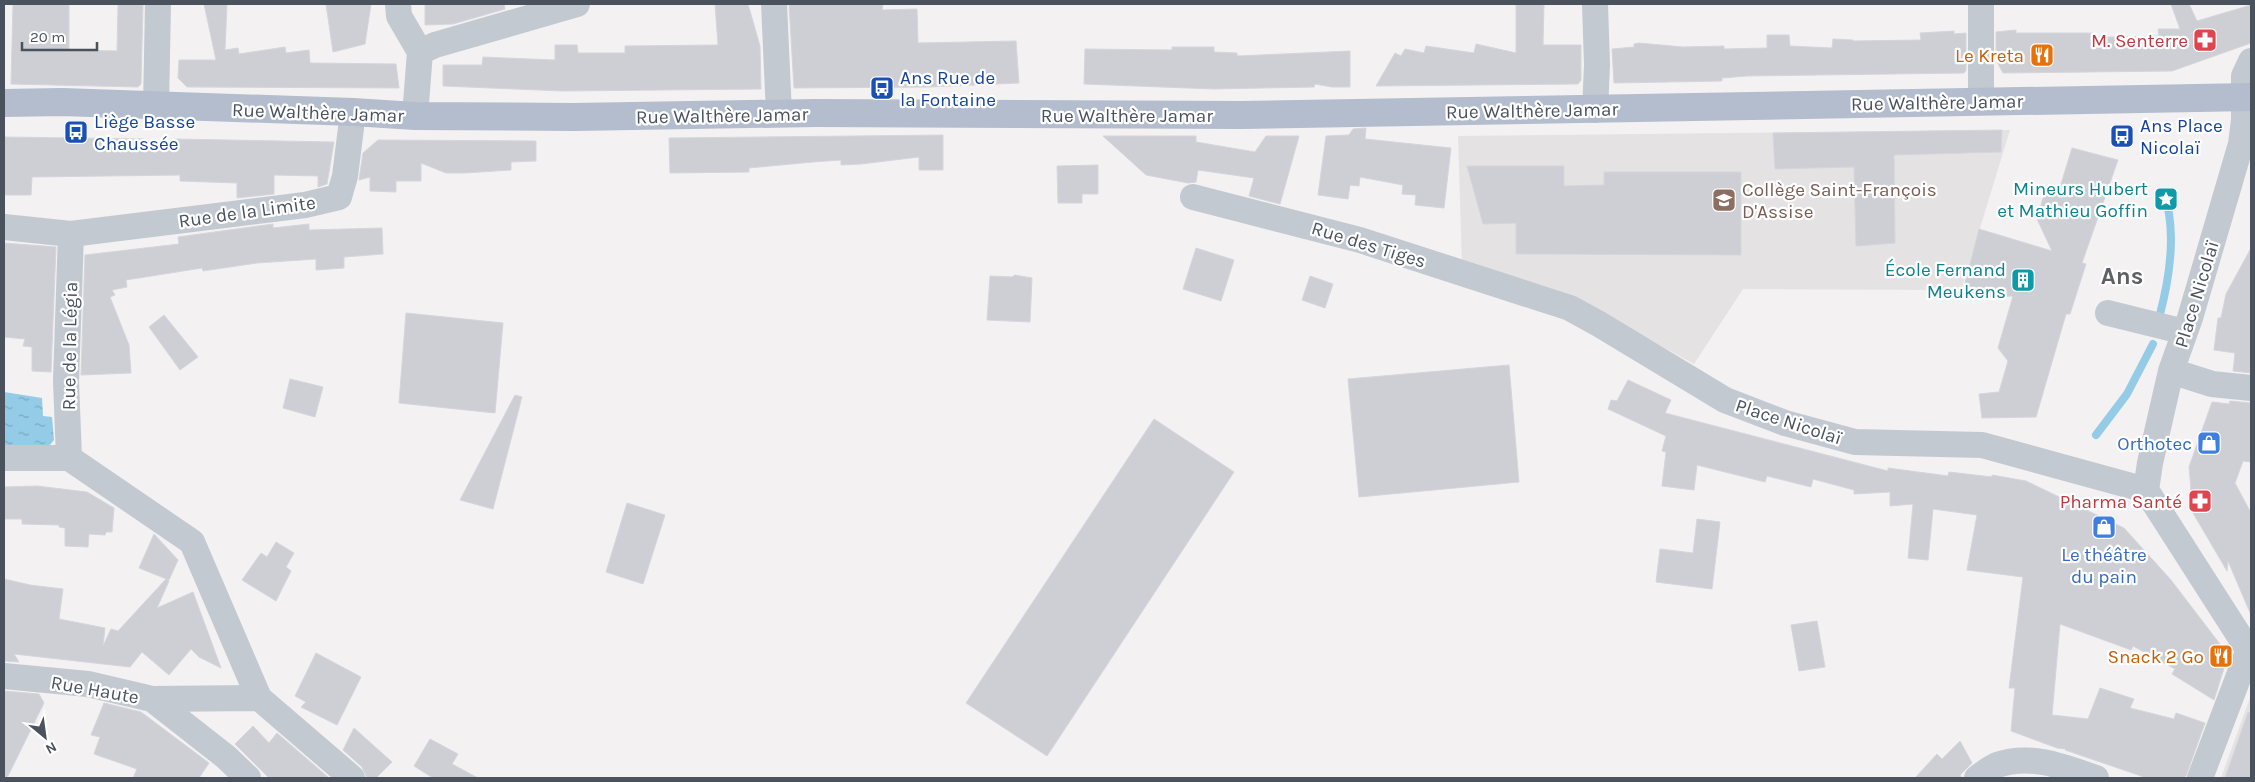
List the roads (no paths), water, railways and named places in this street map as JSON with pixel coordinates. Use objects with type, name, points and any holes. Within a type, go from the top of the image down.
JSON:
[{"type":"main road","name":"Rue Walthère Jamar","points":[[4,103],[62,102],[353,112],[416,116],[574,117],[779,114],[1242,115],[1595,110],[1981,101],[2248,98]]},
{"type":"street","points":[[156,106],[158,4]]},
{"type":"street","points":[[398,4],[399,16],[420,52],[416,116]]},
{"type":"street","points":[[420,52],[435,45],[577,4]]},
{"type":"street","points":[[774,4],[779,114]]},
{"type":"street","points":[[1595,4],[1597,65],[1595,110]]},
{"type":"street","points":[[1981,4],[1981,101]]},
{"type":"street","name":"Place Nicolaï","points":[[1542,298],[1570,308],[1600,324],[1725,400],[1784,423],[1855,442],[1982,445],[2146,490],[2150,463],[2171,371],[2185,332],[2241,144],[2248,98],[2244,76],[2251,61]]},
{"type":"street","name":"Rue de la Limite","points":[[71,234],[305,205],[338,197],[345,176],[353,112]]},
{"type":"street","name":"Rue des Tiges","points":[[1193,197],[1352,238],[1542,298]]},
{"type":"street","points":[[4,227],[71,234]]},
{"type":"street","name":"Rue de la Légia","points":[[69,458],[66,381],[71,234]]},
{"type":"street","points":[[2108,313],[2185,332]]},
{"type":"street","points":[[2171,371],[2212,384],[2251,388]]},
{"type":"street","points":[[4,458],[69,458],[192,542],[260,698],[352,778]]},
{"type":"street","points":[[2146,490],[2250,653],[2200,778]]},
{"type":"street","name":"Rue Haute","points":[[4,676],[88,684],[152,699],[226,757],[248,778]]},
{"type":"street","points":[[152,699],[260,698]]},
{"type":"street","points":[[1977,778],[1996,765],[2024,761],[2038,761],[2061,765],[2096,778]]},
{"type":"water","points":[[4,392],[42,398],[43,416],[52,417],[54,440],[49,446],[4,447]]},
{"type":"waterway","points":[[2159,318],[2166,288],[2171,239],[2168,208],[2164,193]]},
{"type":"waterway","points":[[2096,435],[2127,394],[2153,344]]},
{"type":"place","name":"M. Senterre","points":[[2205,40]]},
{"type":"place","name":"Le Kreta","points":[[2042,55]]},
{"type":"place","name":"Ans Rue de la Fontaine","points":[[882,88]]},
{"type":"place","name":"Liège Basse Chaussée","points":[[76,132]]},
{"type":"place","name":"Ans Place Nicolaï","points":[[2122,136]]},
{"type":"place","name":"Mineurs Hubert et Mathieu Goffin","points":[[2166,199]]},
{"type":"place","name":"Collège Saint-François D'Assise","points":[[1724,200]]},
{"type":"place","name":"École Fernand Meukens","points":[[2023,280]]},
{"type":"place","name":"Orthotec","points":[[2209,443]]},
{"type":"place","name":"Pharma Santé","points":[[2200,501]]},
{"type":"place","name":"Le théâtre du pain","points":[[2104,527]]},
{"type":"place","name":"Snack 2 Go","points":[[2221,656]]},
{"type":"district","name":"Ans","points":[[2122,276]]}]
